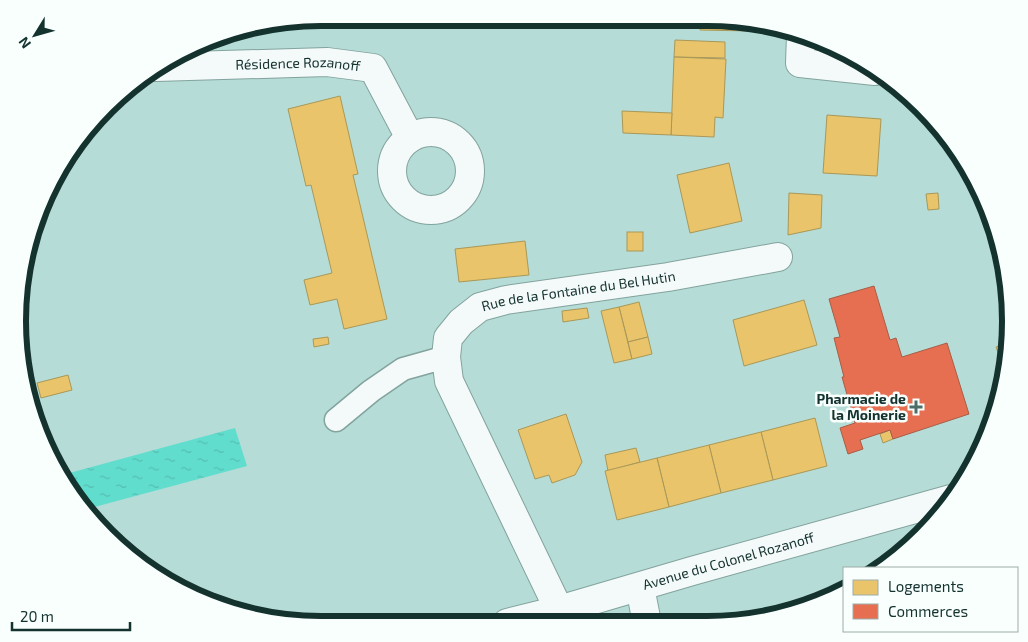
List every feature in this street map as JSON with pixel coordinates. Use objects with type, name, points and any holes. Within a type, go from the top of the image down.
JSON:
[{"type":"street","points":[[801,42],[800,63],[860,69]]},
{"type":"street","name":"Résidence Rozanoff","points":[[189,58],[204,54],[327,62],[373,68],[410,138]]},
{"type":"street","name":"Rue de la Fontaine du Bel Hutin","points":[[560,610],[449,381],[446,357],[448,338],[461,322],[480,307],[506,300],[668,277],[778,257]]},
{"type":"street","name":"Avenue du Colonel Rozanoff","points":[[536,616],[938,504]]},
{"type":"street","points":[[640,587],[645,616]]},
{"type":"lane","points":[[336,420],[371,391],[403,369],[446,357]]},
{"type":"water","points":[[235,428],[247,466],[93,507],[69,473]]},
{"type":"building: Logements","points":[[700,26],[751,30],[751,31],[700,30]]},
{"type":"building: Logements","points":[[675,40],[725,42],[725,58],[674,57]]},
{"type":"building: Logements","points":[[674,57],[726,59],[723,118],[715,117],[714,137],[671,135]]},
{"type":"building: Logements","points":[[340,96],[358,174],[353,175],[387,319],[344,329],[337,299],[310,305],[304,280],[332,273],[311,185],[306,186],[288,109]]},
{"type":"building: Logements","points":[[622,111],[672,113],[671,135],[623,133]]},
{"type":"building: Logements","points":[[827,115],[881,119],[877,176],[823,173]]},
{"type":"building: Logements","points":[[729,163],[742,221],[690,233],[677,175]]},
{"type":"building: Logements","points":[[789,193],[822,195],[821,228],[788,235]]},
{"type":"building: Logements","points":[[938,193],[939,209],[928,210],[926,194]]},
{"type":"building: Logements","points":[[627,232],[643,232],[643,251],[627,251]]},
{"type":"building: Logements","points":[[525,241],[529,275],[459,282],[455,249]]},
{"type":"building: Logements","points":[[804,300],[817,345],[744,366],[733,320]]},
{"type":"building: Logements","points":[[639,302],[648,337],[628,342],[619,307]]},
{"type":"building: Logements","points":[[619,307],[632,359],[614,363],[601,311]]},
{"type":"building: Logements","points":[[587,308],[589,318],[563,322],[562,311]]},
{"type":"building: Logements","points":[[328,337],[329,344],[314,347],[313,339]]},
{"type":"building: Logements","points":[[648,337],[652,354],[632,359],[628,342]]},
{"type":"building: Logements","points":[[1000,345],[999,356],[996,347]]},
{"type":"building: Logements","points":[[68,375],[72,390],[41,398],[37,383]]},
{"type":"building: Logements","points":[[566,414],[582,462],[575,475],[552,483],[549,475],[535,479],[518,430]]},
{"type":"building: Logements","points":[[815,418],[827,466],[773,480],[761,432]]},
{"type":"building: Logements","points":[[890,430],[893,439],[883,443],[880,434]]},
{"type":"building: Logements","points":[[761,432],[773,480],[721,493],[709,445]]},
{"type":"building: Logements","points":[[709,445],[721,493],[669,507],[657,458]]},
{"type":"building: Logements","points":[[636,448],[640,462],[608,471],[605,455]]},
{"type":"building: Logements","points":[[657,458],[669,507],[617,520],[605,471]]},
{"type":"building: Commerces","points":[[874,286],[890,340],[896,338],[902,357],[947,343],[969,414],[893,439],[890,430],[860,440],[863,449],[848,454],[840,428],[855,423],[842,377],[844,377],[834,338],[840,337],[829,299]]},
{"type":"place","name":"Pharmacie de la Moinerie","points":[[916,407]]}]
